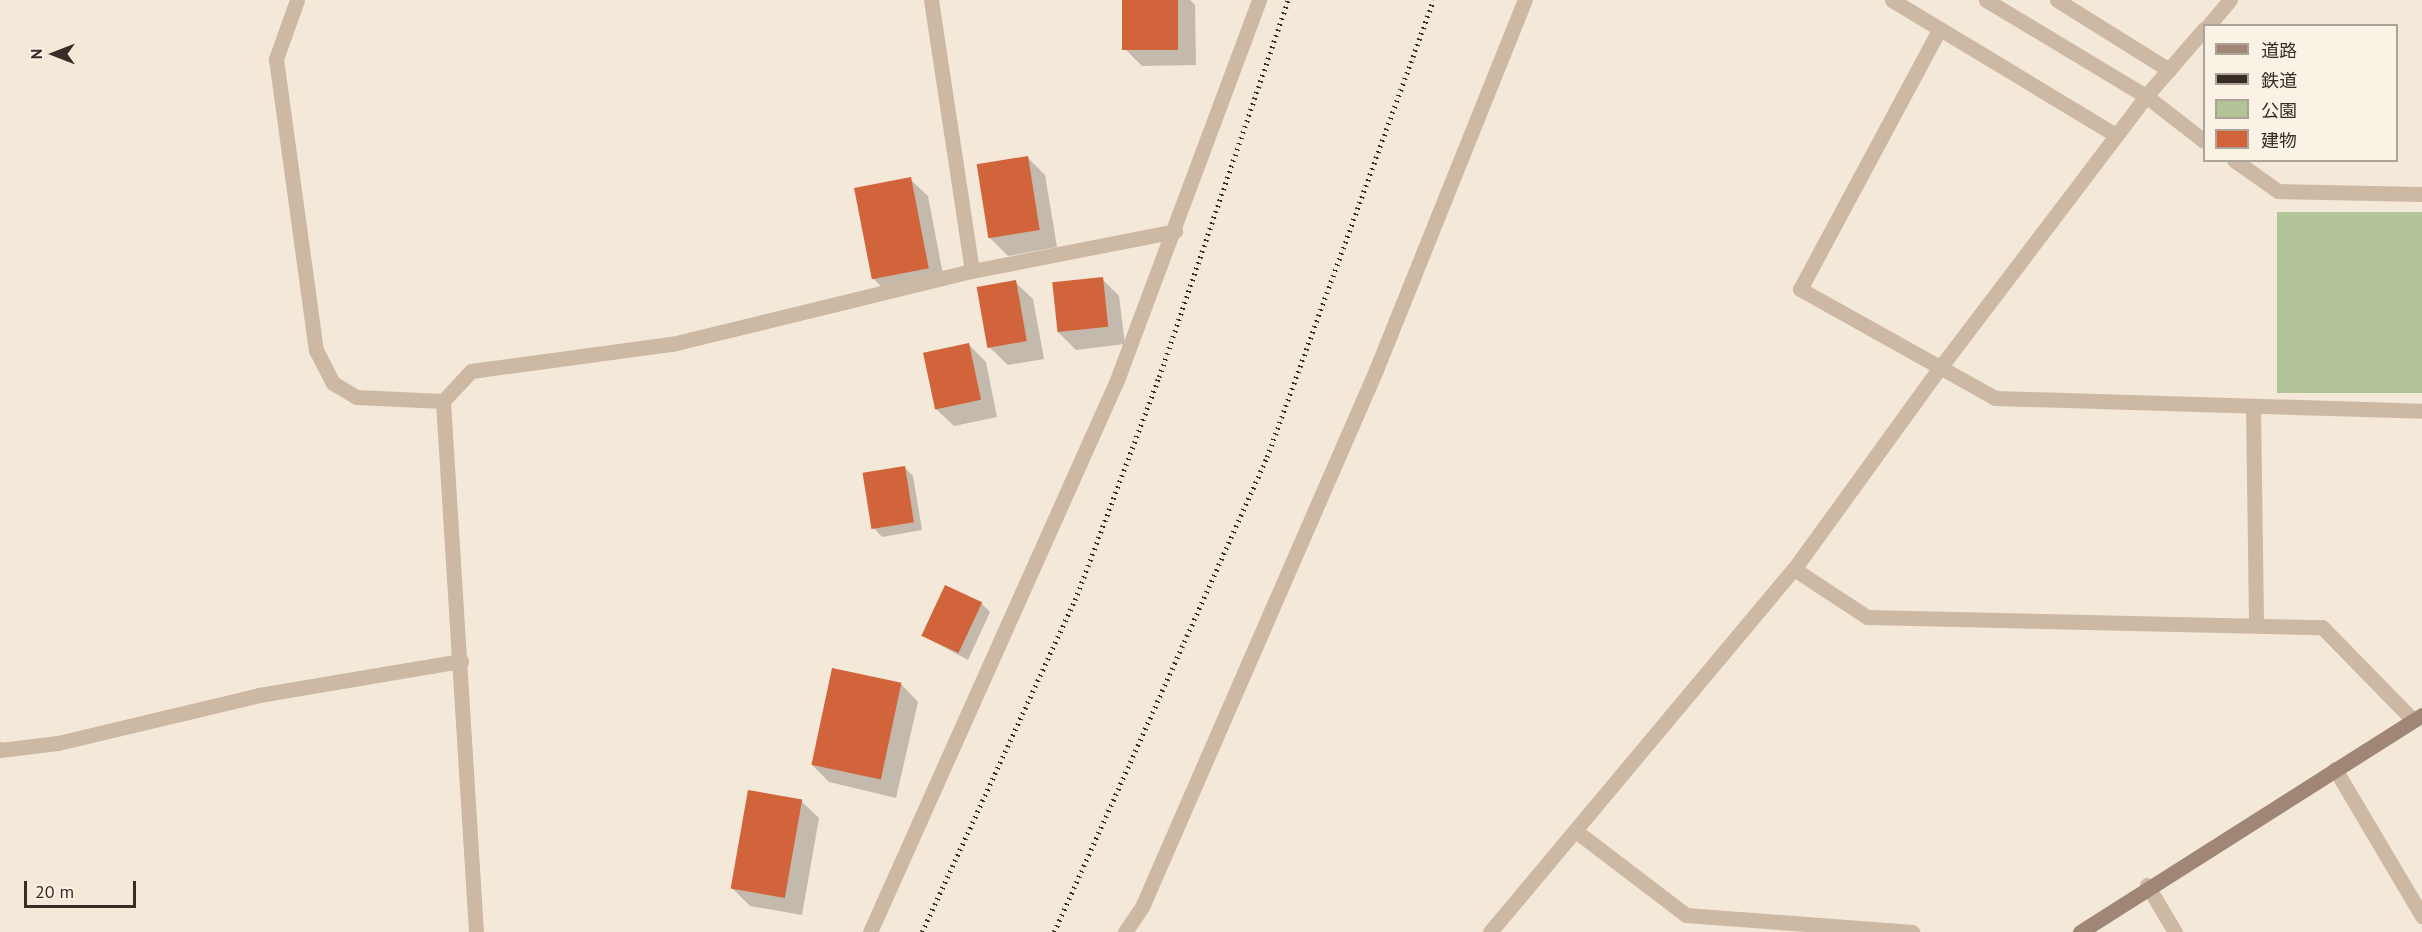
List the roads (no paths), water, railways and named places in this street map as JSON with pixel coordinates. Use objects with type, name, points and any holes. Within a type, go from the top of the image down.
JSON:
[{"type":"street","points":[[297,0],[276,59],[316,350],[333,383],[356,397],[443,401]]},
{"type":"street","points":[[931,0],[972,271]]},
{"type":"street","points":[[870,932],[1117,380],[1175,231],[1259,0]]},
{"type":"street","points":[[1125,932],[1142,907],[1371,381],[1525,0]]},
{"type":"street","points":[[1892,0],[2116,135]]},
{"type":"street","points":[[1986,0],[2146,96],[2203,139]]},
{"type":"street","points":[[2057,0],[2169,70]]},
{"type":"street","points":[[2210,24],[2230,0]]},
{"type":"street","points":[[1939,30],[1800,289],[1939,369],[1995,398],[2422,411]]},
{"type":"street","points":[[1490,932],[1577,832],[1794,568],[1939,369],[2116,135],[2146,96],[2203,31]]},
{"type":"street","points":[[2237,162],[2278,191],[2422,194]]},
{"type":"street","points":[[476,932],[461,661],[443,401],[471,371],[672,344],[972,271],[1175,231]]},
{"type":"street","points":[[2253,406],[2256,625]]},
{"type":"street","points":[[1794,568],[1867,617],[2322,627],[2418,718],[2147,885],[2080,932]]},
{"type":"street","points":[[0,750],[58,743],[259,695],[461,661]]},
{"type":"street","points":[[2336,769],[2422,916]]},
{"type":"street","points":[[1577,832],[1686,915],[1912,932]]},
{"type":"street","points":[[2147,885],[2175,932]]},
{"type":"railway","points":[[922,932],[1075,600],[1159,377],[1288,0]]},
{"type":"railway","points":[[1054,932],[1267,457],[1433,0]]}]
